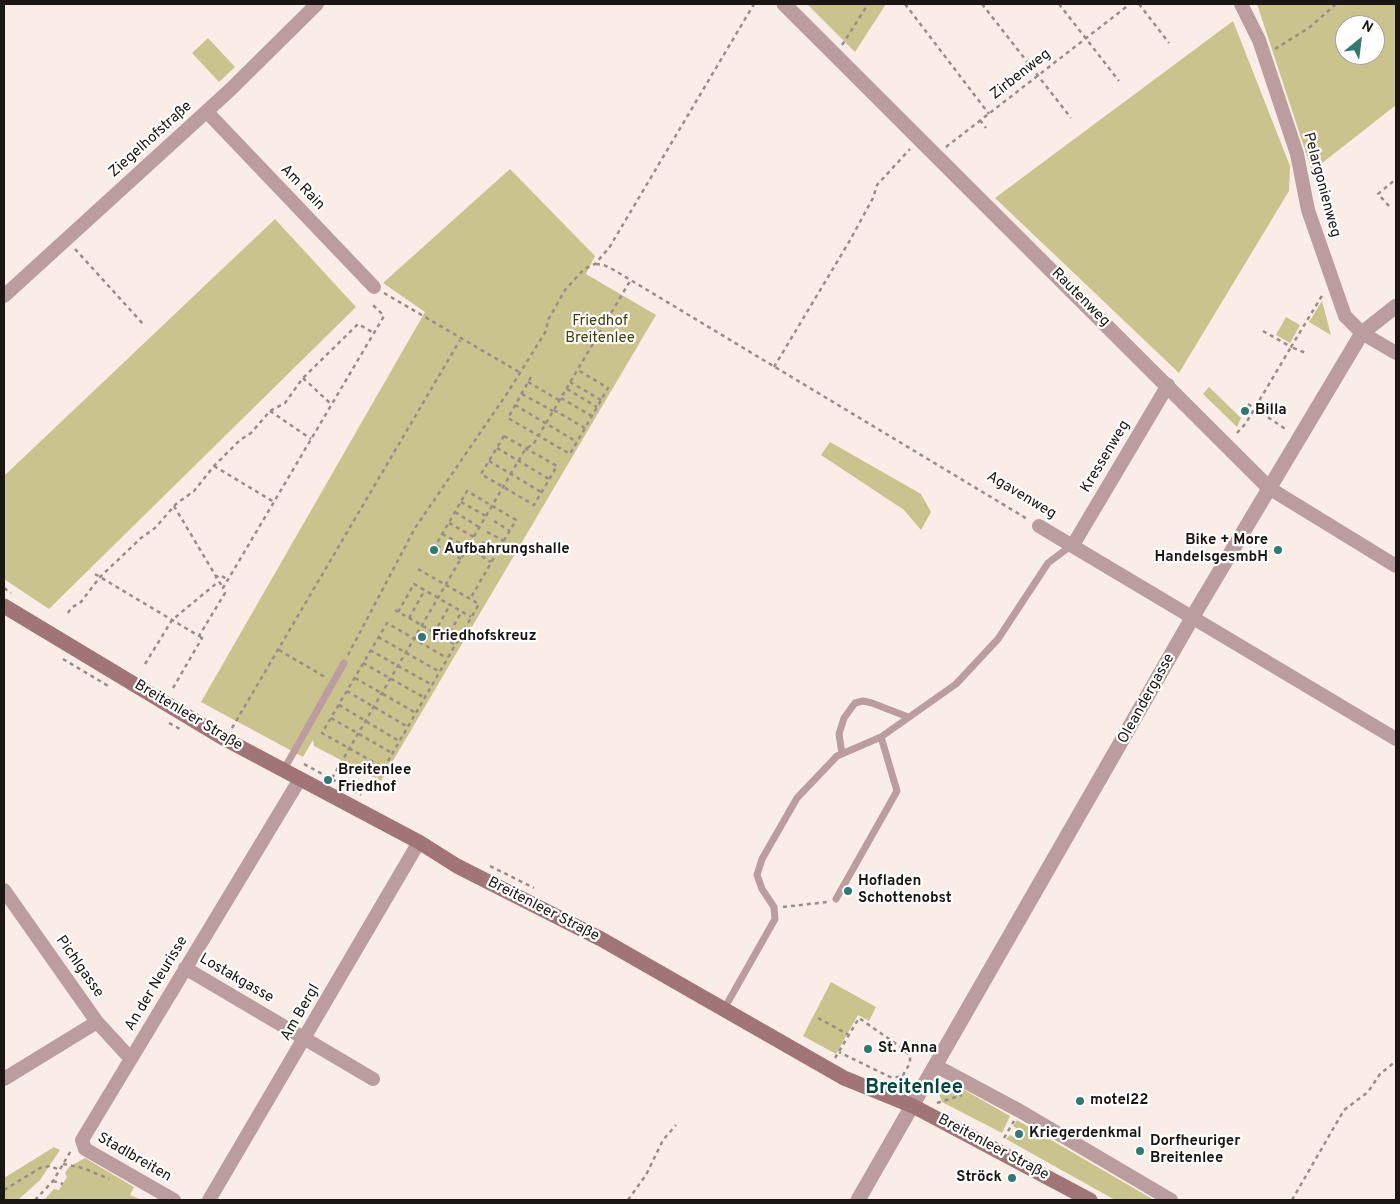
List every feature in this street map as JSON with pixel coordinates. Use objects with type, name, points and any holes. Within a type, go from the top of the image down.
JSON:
[{"type":"main road","name":"Breitenleer Straße","points":[[4,606],[283,771],[419,842],[457,866],[576,926],[844,1078],[913,1106],[1090,1200]]},
{"type":"street","name":"Ziegelhofstraße","points":[[4,296],[207,112],[317,4]]},
{"type":"street","name":"Rautenweg","points":[[784,4],[1168,385],[1269,488],[1396,566]]},
{"type":"street","name":"Pelargonienweg","points":[[1241,4],[1263,54],[1297,154],[1308,210],[1345,316],[1362,333],[1396,353]]},
{"type":"street","name":"Am Rain","points":[[207,112],[374,287]]},
{"type":"street","name":"Oleandergasse","points":[[858,1200],[1193,617],[1362,333],[1396,306]]},
{"type":"street","name":"Kressenweg","points":[[1072,545],[1168,385]]},
{"type":"street","name":"Agavenweg","points":[[1039,526],[1396,739]]},
{"type":"street","name":"An der Neurisse","points":[[82,1140],[300,779]]},
{"type":"street","name":"Am Bergl","points":[[209,1200],[419,842]]},
{"type":"street","name":"Pichlgasse","points":[[4,890],[97,1022],[131,1059]]},
{"type":"street","name":"Lostakgasse","points":[[185,968],[373,1079]]},
{"type":"street","points":[[4,1079],[97,1022]]},
{"type":"street","points":[[936,1066],[1020,1111],[1171,1200]]},
{"type":"street","name":"Stadlbreiten","points":[[82,1140],[85,1149],[174,1200]]},
{"type":"lane","points":[[724,1010],[774,919],[774,907],[762,889],[757,875],[762,858],[797,798],[824,768],[842,754],[881,737],[956,684],[998,639],[1048,563],[1072,545]]},
{"type":"lane","points":[[283,771],[344,663]]},
{"type":"lane","points":[[842,754],[839,734],[844,718],[856,703],[863,701],[872,703],[908,717]]},
{"type":"lane","points":[[836,900],[897,791],[881,737]]},
{"type":"path","points":[[344,663],[415,528],[502,400],[546,331],[548,320],[565,290],[584,269],[595,264],[609,248],[754,4]]},
{"type":"path","points":[[835,55],[868,4]]},
{"type":"path","points":[[905,4],[990,114]]},
{"type":"path","points":[[982,4],[1071,118]]},
{"type":"path","points":[[1059,4],[1119,81]]},
{"type":"path","name":"Zirbenweg","points":[[937,157],[980,120],[1130,4]]},
{"type":"path","points":[[1139,4],[1169,43]]},
{"type":"path","points":[[1263,54],[1285,44],[1310,27],[1336,4]]},
{"type":"path","points":[[980,120],[986,128]]},
{"type":"path","points":[[774,368],[874,198],[877,185],[910,149]]},
{"type":"path","points":[[1389,206],[1378,194],[1396,178]]},
{"type":"path","points":[[75,249],[144,324]]},
{"type":"path","name":"Agavenweg","points":[[595,264],[604,264],[1039,526]]},
{"type":"path","points":[[297,761],[332,778],[518,461],[526,448],[533,446],[630,281]]},
{"type":"path","points":[[374,287],[460,340],[519,372]]},
{"type":"path","points":[[1237,433],[1323,293]]},
{"type":"path","points":[[222,588],[384,316],[372,304]]},
{"type":"path","points":[[68,613],[71,608],[81,602],[100,577],[141,538],[155,528],[174,506],[194,491],[214,466],[240,440],[251,433],[270,411],[285,403],[304,378],[358,324],[374,333]]},
{"type":"path","points":[[1263,331],[1306,353]]},
{"type":"path","points":[[232,729],[460,340]]},
{"type":"path","points":[[531,377],[508,418],[570,454],[608,388],[578,370]]},
{"type":"path","points":[[304,378],[332,404]]},
{"type":"path","points":[[528,382],[592,416]]},
{"type":"path","points":[[570,382],[601,400]]},
{"type":"path","points":[[566,389],[597,407]]},
{"type":"path","points":[[522,394],[585,428]]},
{"type":"path","points":[[1248,404],[1287,430]]},
{"type":"path","points":[[515,405],[577,442]]},
{"type":"path","points":[[270,411],[311,439]]},
{"type":"path","points":[[504,436],[526,448],[556,466],[534,505],[481,474],[504,436]]},
{"type":"path","points":[[496,448],[549,479]]},
{"type":"path","points":[[489,461],[542,492]]},
{"type":"path","points":[[214,466],[274,502]]},
{"type":"path","points":[[461,559],[436,545],[467,491],[516,520],[470,598]]},
{"type":"path","points":[[461,502],[486,517]]},
{"type":"path","points":[[174,506],[225,593],[199,636]]},
{"type":"path","points":[[455,512],[480,527]]},
{"type":"path","points":[[494,521],[510,531]]},
{"type":"path","points":[[449,523],[474,537]]},
{"type":"path","points":[[487,532],[504,541]]},
{"type":"path","points":[[442,534],[467,547]]},
{"type":"path","points":[[482,542],[498,551]]},
{"type":"path","points":[[475,552],[492,562]]},
{"type":"path","points":[[418,569],[479,604],[456,645],[425,698],[384,768],[322,733],[386,623],[448,658]]},
{"type":"path","points":[[96,574],[202,638],[173,688]]},
{"type":"path","points":[[215,578],[220,575],[227,580]]},
{"type":"path","points":[[145,664],[172,620],[218,582]]},
{"type":"path","points":[[456,645],[396,610],[414,584],[471,617]]},
{"type":"path","points":[[409,618],[425,590]]},
{"type":"path","points":[[434,633],[450,605]]},
{"type":"path","points":[[446,640],[462,611]]},
{"type":"path","points":[[378,637],[440,672]]},
{"type":"path","points":[[279,650],[334,682]]},
{"type":"path","points":[[370,650],[432,685]]},
{"type":"path","points":[[363,663],[425,698]]},
{"type":"path","points":[[355,678],[416,713]]},
{"type":"path","points":[[346,691],[408,726]]},
{"type":"path","points":[[339,705],[400,740]]},
{"type":"path","points":[[331,718],[392,753]]},
{"type":"path","points":[[774,907],[836,900]]},
{"type":"path","points":[[818,1018],[849,1035]]},
{"type":"path","points":[[835,1058],[859,1018],[902,1048],[910,1056],[908,1071],[902,1077],[890,1077],[839,1052]]},
{"type":"path","points":[[1292,1200],[1344,1110],[1368,1092],[1380,1074],[1396,1061]]},
{"type":"path","points":[[913,1106],[943,1102],[964,1094]]},
{"type":"path","points":[[997,1150],[1020,1111]]},
{"type":"path","points":[[628,1200],[646,1175],[663,1140],[676,1125]]},
{"type":"path","points":[[35,1200],[54,1180],[75,1145],[82,1140]]},
{"type":"path","points":[[63,1164],[83,1168],[113,1181]]},
{"type":"path","points":[[4,1190],[40,1168],[50,1166],[60,1170]]},
{"type":"path","points":[[54,1180],[63,1184]]},
{"type":"green space","points":[[807,4],[886,4],[855,52]]},
{"type":"green space","points":[[1257,4],[1396,4],[1396,105],[1312,171]]},
{"type":"green space","points":[[1233,21],[1290,166],[1289,191],[1179,373],[995,198]]},
{"type":"green space","points":[[208,38],[235,67],[219,82],[192,53]]},
{"type":"green space","name":"Friedhof Breitenlee","points":[[510,169],[595,256],[586,274],[656,315],[381,781],[314,746],[313,740],[303,757],[201,702],[425,312],[383,283]]},
{"type":"green space","points":[[275,219],[356,307],[49,609],[4,579],[4,476]]},
{"type":"green space","points":[[1322,301],[1331,335],[1309,322]]},
{"type":"green space","points":[[1286,317],[1300,325],[1290,343],[1276,335]]},
{"type":"green space","points":[[1209,387],[1241,418],[1237,427],[1203,394]]},
{"type":"green space","points":[[830,442],[921,494],[931,512],[921,530],[904,510],[821,455]]},
{"type":"green space","points":[[831,982],[876,1007],[869,1021],[858,1015],[836,1054],[803,1036]]},
{"type":"green space","points":[[943,1087],[957,1090],[959,1087],[1010,1116],[1002,1133],[942,1102],[939,1094]]},
{"type":"green space","points":[[1017,1120],[1154,1200],[1115,1200],[1006,1139],[1010,1135],[1020,1140],[1024,1133],[1013,1126]]},
{"type":"green space","points":[[54,1147],[60,1150],[40,1180],[18,1200],[4,1200],[4,1178]]},
{"type":"green space","points":[[85,1158],[134,1187],[130,1195],[142,1200],[44,1200],[54,1189],[59,1190],[67,1177],[65,1173],[69,1167]]},
{"type":"place","name":"Billa","points":[[1245,411]]},
{"type":"place","name":"Aufbahrungshalle","points":[[434,550]]},
{"type":"place","name":"Bike + More HandelsgesmbH","points":[[1278,550]]},
{"type":"place","name":"Friedhofskreuz","points":[[422,637]]},
{"type":"place","name":"Breitenlee Friedhof","points":[[328,780]]},
{"type":"place","name":"Hofladen Schottenobst","points":[[848,891]]},
{"type":"place","name":"St. Anna","points":[[868,1049]]},
{"type":"place","name":"motel22","points":[[1080,1101]]},
{"type":"place","name":"Kriegerdenkmal","points":[[1019,1134]]},
{"type":"place","name":"Dorfheuriger Breitenlee","points":[[1140,1151]]},
{"type":"place","name":"Ströck","points":[[1012,1178]]},
{"type":"district","name":"Breitenlee","points":[[914,1089]]}]
